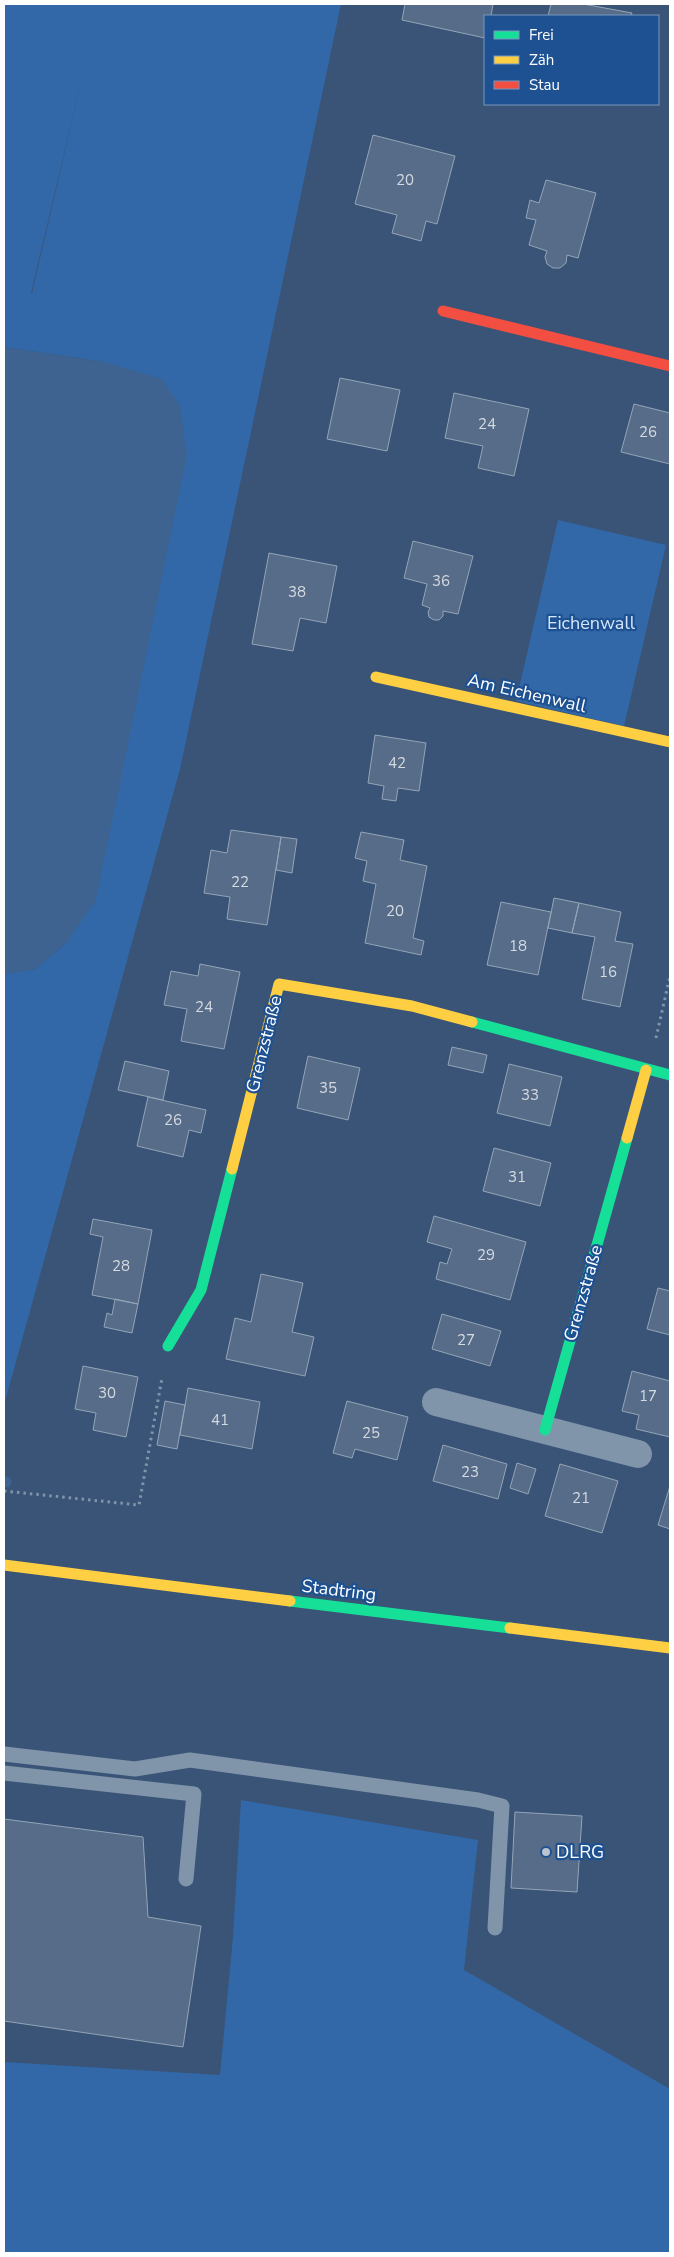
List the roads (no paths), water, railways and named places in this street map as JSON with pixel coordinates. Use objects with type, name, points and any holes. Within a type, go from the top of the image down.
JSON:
[{"type":"main road","points":[[443,311],[670,366]]},
{"type":"main road","name":"Am Eichenwall","points":[[376,677],[670,742]]},
{"type":"main road","name":"Grenzstraße","points":[[168,1346],[201,1290],[279,984],[412,1006],[670,1075]]},
{"type":"main road","name":"Grenzstraße","points":[[544,1430],[646,1070]]},
{"type":"main road","name":"Stadtring","points":[[4,1565],[670,1648]]},
{"type":"street","points":[[436,1402],[638,1454]]},
{"type":"lane","points":[[4,1754],[135,1769],[190,1760],[478,1800],[502,1806],[495,1928]]},
{"type":"lane","points":[[4,1773],[194,1794],[186,1880]]},
{"type":"place","name":"DLRG","points":[[546,1852]]},
{"type":"park label","name":"Eichenwall","points":[[591,623]]}]
